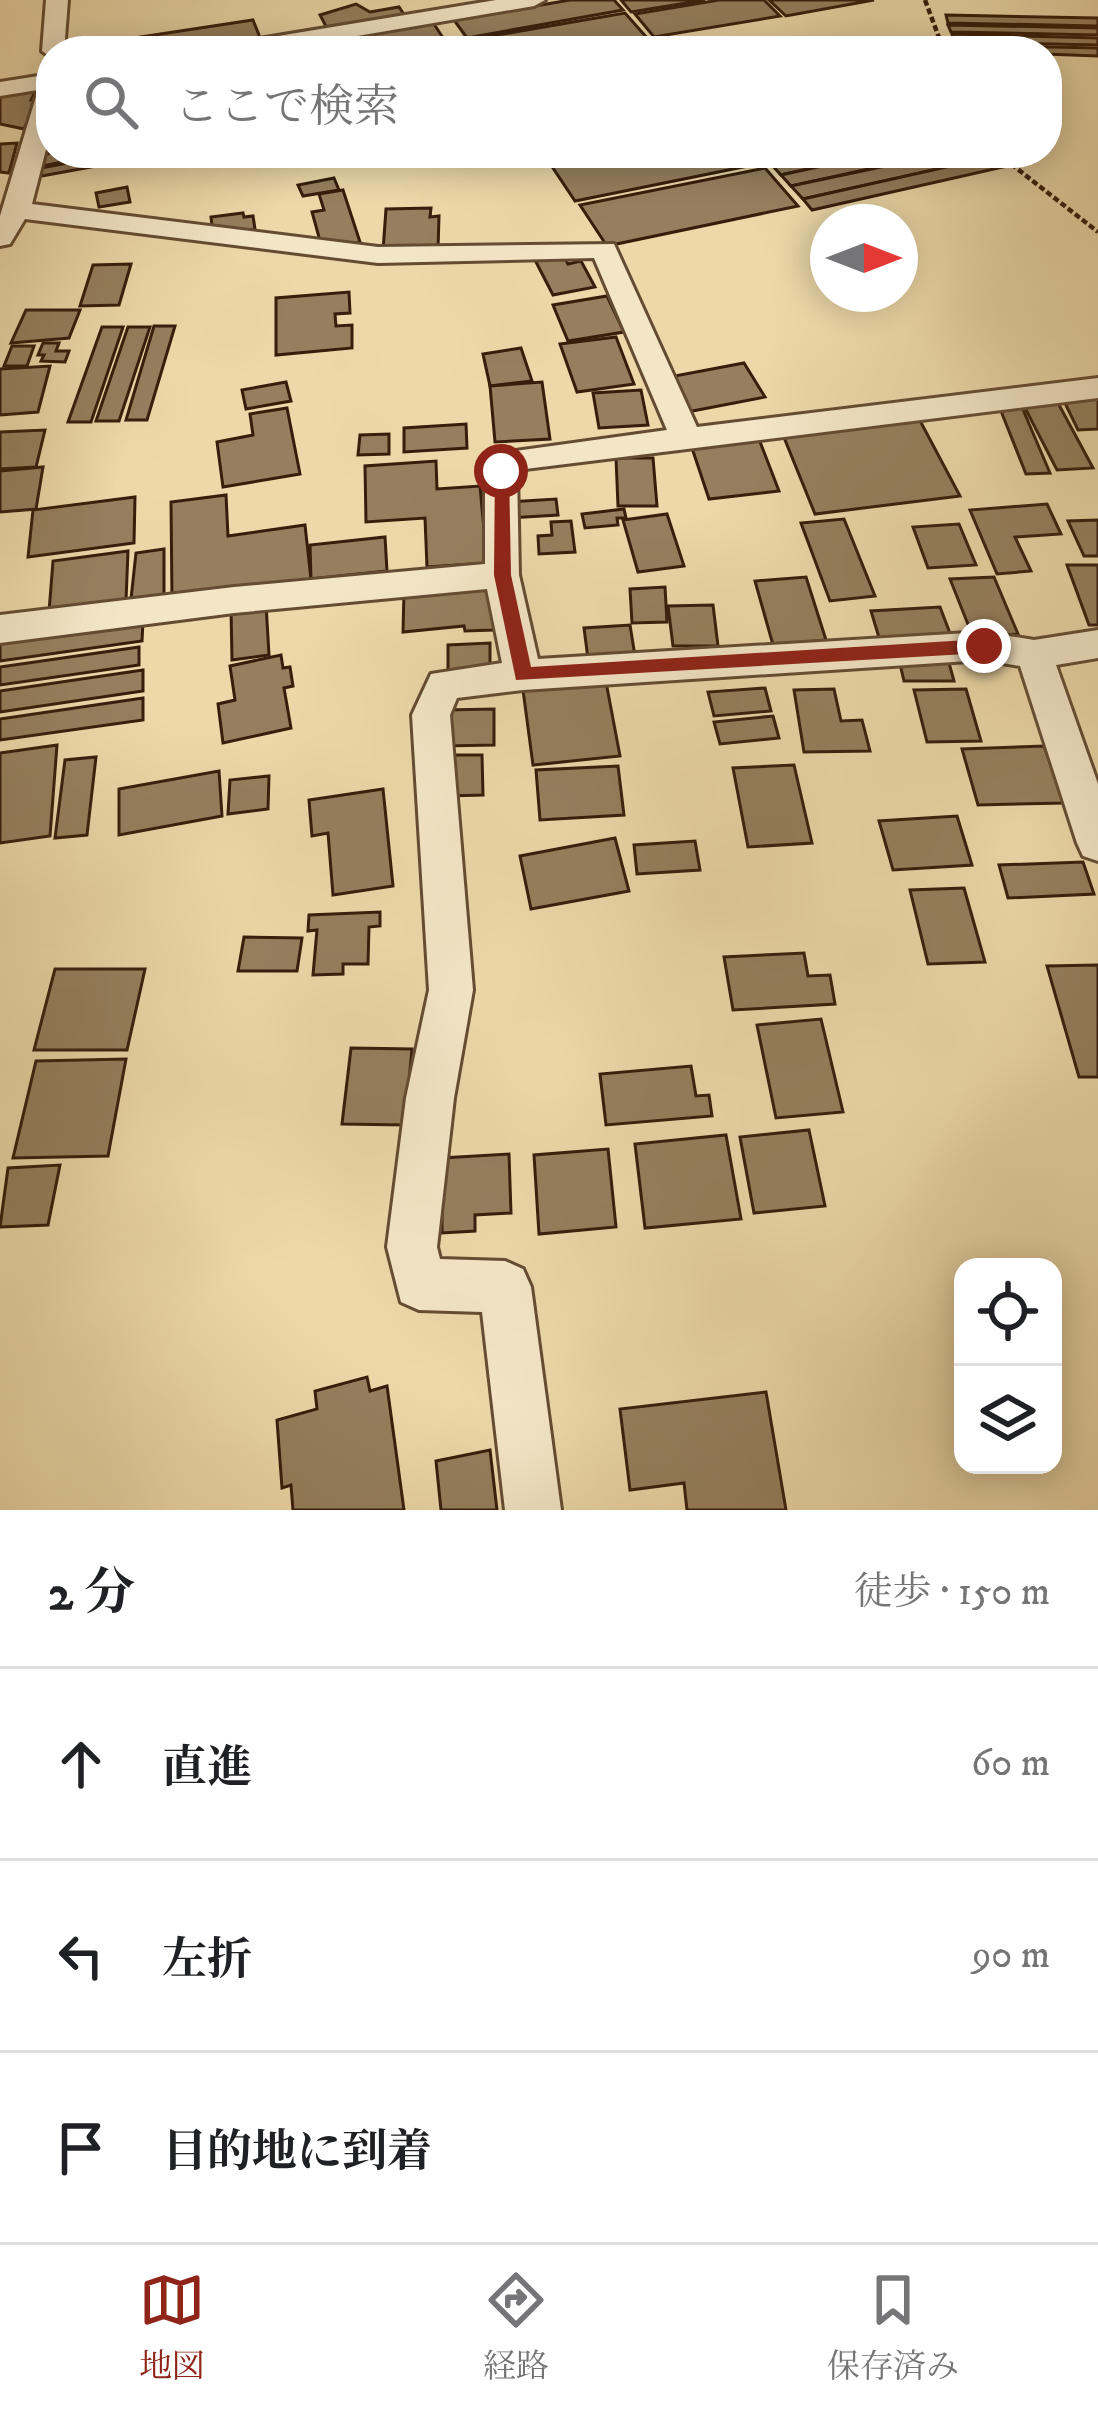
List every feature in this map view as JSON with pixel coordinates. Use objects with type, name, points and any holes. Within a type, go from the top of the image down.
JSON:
[{"type":"street","points":[[54,36],[57,0]]},
{"type":"street","points":[[319,36],[534,0]]},
{"type":"street","points":[[0,89],[36,85]]},
{"type":"street","points":[[0,238],[17,210],[36,139]]},
{"type":"street","points":[[17,210],[378,255],[604,250],[685,436]]},
{"type":"street","points":[[523,675],[502,575],[504,463],[685,436],[1098,388]]},
{"type":"street","points":[[0,629],[235,600],[502,575]]},
{"type":"street","points":[[533,1510],[506,1286],[419,1284],[412,1247],[430,1098],[451,990],[431,716],[444,685],[523,675],[984,646],[1034,654],[1098,644]]},
{"type":"street","points":[[1034,654],[1098,844]]},
{"type":"path","points":[[925,0],[938,36]]},
{"type":"path","points":[[1016,168],[1098,232]]},
{"type":"building","points":[[570,0],[614,0],[623,10],[478,36],[466,36],[454,20]]},
{"type":"building","points":[[621,0],[705,0],[631,12]]},
{"type":"building","points":[[719,0],[764,0],[780,16],[653,36],[635,14]]},
{"type":"building","points":[[769,0],[874,0],[786,16]]},
{"type":"building","points":[[356,4],[370,12],[399,7],[405,16],[328,30],[320,15]]},
{"type":"building","points":[[625,13],[645,36],[491,36]]},
{"type":"building","points":[[946,15],[1098,18],[1098,26],[948,23]]},
{"type":"building","points":[[253,20],[259,36],[147,36]]},
{"type":"building","points":[[432,21],[442,36],[346,36]]},
{"type":"building","points":[[948,25],[1098,28],[1098,35],[951,32]]},
{"type":"building","points":[[1062,37],[1098,38],[1098,45],[1062,44]]},
{"type":"building","points":[[1062,47],[1098,48],[1098,56],[1062,55]]},
{"type":"building","points":[[36,90],[31,100],[36,104],[24,129],[0,124],[0,91]]},
{"type":"building","points":[[17,143],[9,173],[0,172],[0,144]]},
{"type":"building","points":[[41,168],[85,168],[42,176]]},
{"type":"building","points":[[553,168],[738,168],[575,201]]},
{"type":"building","points":[[765,168],[798,206],[607,246],[580,205]]},
{"type":"building","points":[[775,168],[813,168],[781,175]]},
{"type":"building","points":[[813,168],[873,168],[791,186],[781,175]]},
{"type":"building","points":[[876,168],[942,168],[803,199],[791,186]]},
{"type":"building","points":[[942,168],[999,168],[839,204],[810,204],[803,199]]},
{"type":"building","points":[[334,178],[339,190],[303,196],[298,185]]},
{"type":"building","points":[[127,187],[130,202],[99,207],[96,193]]},
{"type":"building","points":[[343,190],[360,242],[322,248],[312,212],[324,210],[319,194]]},
{"type":"building","points":[[431,208],[430,217],[439,216],[438,250],[383,251],[386,209]]},
{"type":"building","points":[[253,216],[255,229],[213,235],[211,217]]},
{"type":"building","points":[[563,255],[568,264],[581,261],[595,287],[553,295],[535,260]]},
{"type":"building","points":[[131,264],[119,305],[80,306],[93,265]]},
{"type":"building","points":[[349,292],[350,313],[335,314],[336,326],[352,325],[352,348],[276,355],[276,298]]},
{"type":"building","points":[[607,296],[624,332],[568,341],[553,305]]},
{"type":"building","points":[[26,310],[80,310],[69,338],[11,343]]},
{"type":"building","points":[[154,326],[175,326],[147,420],[126,420]]},
{"type":"building","points":[[102,327],[123,327],[91,422],[68,422]]},
{"type":"building","points":[[128,327],[150,327],[119,421],[96,421]]},
{"type":"building","points":[[616,337],[634,384],[577,392],[560,344]]},
{"type":"building","points":[[43,343],[59,343],[56,351],[69,351],[65,362],[41,361],[44,355],[38,355]]},
{"type":"building","points":[[12,346],[34,346],[27,366],[4,366]]},
{"type":"building","points":[[521,348],[532,381],[490,386],[483,354]]},
{"type":"building","points":[[744,363],[765,397],[682,413],[664,378]]},
{"type":"building","points":[[50,366],[38,412],[0,415],[0,369]]},
{"type":"building","points":[[286,382],[291,401],[246,409],[242,390]]},
{"type":"building","points":[[542,382],[550,439],[495,442],[490,386]]},
{"type":"building","points":[[641,390],[648,425],[599,428],[593,393]]},
{"type":"building","points":[[1098,399],[1098,429],[1078,430],[1064,401]]},
{"type":"building","points":[[1058,403],[1093,468],[1057,470],[1024,406]]},
{"type":"building","points":[[1021,405],[1050,473],[1026,474],[999,406]]},
{"type":"building","points":[[287,408],[300,474],[223,487],[217,442],[253,435],[250,414]]},
{"type":"building","points":[[917,415],[960,496],[815,514],[781,430]]},
{"type":"building","points":[[466,424],[467,448],[404,452],[404,428]]},
{"type":"building","points":[[45,430],[36,467],[0,469],[0,432]]},
{"type":"building","points":[[389,434],[389,454],[358,455],[360,435]]},
{"type":"building","points":[[757,434],[779,491],[709,499],[690,442]]},
{"type":"building","points":[[616,458],[653,458],[657,506],[618,506]]},
{"type":"building","points":[[436,461],[437,489],[480,486],[487,563],[427,567],[425,518],[366,522],[365,466]]},
{"type":"building","points":[[43,467],[36,509],[0,512],[0,471]]},
{"type":"building","points":[[226,495],[228,536],[305,525],[311,579],[172,599],[171,502]]},
{"type":"building","points":[[135,497],[134,543],[28,557],[33,510]]},
{"type":"building","points":[[556,499],[558,515],[509,518],[508,502]]},
{"type":"building","points":[[1047,504],[1061,534],[1015,537],[1031,571],[997,574],[970,510]]},
{"type":"building","points":[[624,509],[626,518],[617,518],[618,525],[585,528],[582,514]]},
{"type":"building","points":[[667,514],[684,566],[638,572],[623,520]]},
{"type":"building","points":[[844,519],[875,596],[830,601],[801,523]]},
{"type":"building","points":[[1098,520],[1098,556],[1084,556],[1068,521]]},
{"type":"building","points":[[571,521],[575,552],[539,554],[538,536],[552,535],[551,522]]},
{"type":"building","points":[[959,524],[976,565],[928,568],[913,527]]},
{"type":"building","points":[[385,537],[387,571],[311,579],[310,545]]},
{"type":"building","points":[[164,549],[164,595],[131,599],[136,553]]},
{"type":"building","points":[[128,551],[126,601],[49,612],[53,561]]},
{"type":"building","points":[[1067,565],[1098,565],[1098,625],[1089,625]]},
{"type":"building","points":[[806,577],[826,640],[773,645],[755,581]]},
{"type":"building","points":[[994,577],[1018,634],[973,637],[950,579]]},
{"type":"building","points":[[492,584],[494,630],[465,631],[464,626],[403,632],[404,592]]},
{"type":"building","points":[[665,587],[667,622],[632,623],[630,589]]},
{"type":"building","points":[[266,604],[269,655],[232,660],[231,609]]},
{"type":"building","points":[[713,605],[718,646],[673,646],[668,606]]},
{"type":"building","points":[[940,607],[951,636],[880,641],[871,611]]},
{"type":"building","points":[[143,621],[142,641],[0,661],[0,641]]},
{"type":"building","points":[[630,625],[635,656],[588,659],[584,628]]},
{"type":"building","points":[[490,643],[490,668],[448,670],[448,645]]},
{"type":"building","points":[[139,647],[139,665],[0,685],[0,667]]},
{"type":"building","points":[[281,655],[283,668],[290,667],[293,686],[284,688],[291,728],[223,743],[218,704],[235,700],[230,666]]},
{"type":"building","points":[[949,663],[954,681],[904,681],[900,664]]},
{"type":"building","points":[[143,670],[143,691],[0,712],[0,691]]},
{"type":"building","points":[[606,682],[620,756],[533,765],[523,690]]},
{"type":"building","points":[[765,688],[771,711],[714,716],[708,692]]},
{"type":"building","points":[[834,689],[841,721],[862,720],[870,751],[804,752],[794,690]]},
{"type":"building","points":[[966,689],[981,741],[927,742],[914,690]]},
{"type":"building","points":[[143,698],[143,720],[0,740],[0,719]]},
{"type":"building","points":[[494,709],[494,745],[443,746],[445,710]]},
{"type":"building","points":[[773,716],[779,738],[720,744],[714,722]]},
{"type":"building","points":[[57,745],[50,836],[0,843],[0,753]]},
{"type":"building","points":[[1044,746],[1064,803],[978,805],[962,749]]},
{"type":"building","points":[[449,755],[482,755],[483,795],[447,796]]},
{"type":"building","points":[[96,757],[87,835],[55,838],[65,760]]},
{"type":"building","points":[[794,765],[812,843],[748,847],[733,768]]},
{"type":"building","points":[[618,766],[624,815],[540,820],[536,770]]},
{"type":"building","points":[[219,771],[222,816],[119,835],[119,789]]},
{"type":"building","points":[[269,776],[268,809],[228,814],[230,780]]},
{"type":"building","points":[[383,789],[393,886],[333,895],[328,833],[312,836],[309,800]]},
{"type":"building","points":[[957,816],[972,865],[893,870],[879,821]]},
{"type":"building","points":[[615,838],[629,891],[531,909],[520,856]]},
{"type":"building","points":[[695,841],[700,870],[637,874],[634,845]]},
{"type":"building","points":[[1083,862],[1094,894],[1008,898],[999,865]]},
{"type":"building","points":[[964,888],[985,962],[928,964],[910,890]]},
{"type":"building","points":[[380,912],[380,926],[369,927],[368,964],[343,964],[343,974],[313,975],[317,930],[308,931],[309,915]]},
{"type":"building","points":[[244,937],[302,938],[297,971],[238,971]]},
{"type":"building","points":[[804,953],[808,976],[830,975],[835,1004],[733,1010],[724,957]]},
{"type":"building","points":[[1098,965],[1098,1077],[1079,1077],[1047,966]]},
{"type":"building","points":[[55,969],[145,969],[127,1050],[34,1050]]},
{"type":"building","points":[[821,1019],[843,1112],[776,1118],[757,1025]]},
{"type":"building","points":[[351,1048],[412,1049],[405,1125],[342,1124]]},
{"type":"building","points":[[126,1059],[108,1156],[13,1158],[36,1061]]},
{"type":"building","points":[[691,1066],[696,1096],[709,1095],[712,1116],[606,1125],[600,1074]]},
{"type":"building","points":[[809,1130],[825,1206],[754,1213],[740,1137]]},
{"type":"building","points":[[726,1135],[741,1219],[645,1228],[635,1144]]},
{"type":"building","points":[[608,1149],[616,1227],[539,1234],[534,1155]]},
{"type":"building","points":[[509,1154],[511,1213],[475,1215],[475,1231],[442,1233],[442,1158]]},
{"type":"building","points":[[60,1165],[48,1225],[0,1227],[8,1168]]},
{"type":"building","points":[[367,1377],[370,1391],[387,1386],[404,1510],[293,1510],[291,1485],[282,1488],[277,1420],[317,1409],[315,1391]]},
{"type":"building","points":[[766,1392],[786,1510],[687,1510],[684,1483],[630,1490],[620,1409]]},
{"type":"building","points":[[490,1450],[497,1510],[441,1510],[436,1461]]},
{"type":"route","points":[[501,471],[502,575],[523,675],[984,646]]}]
